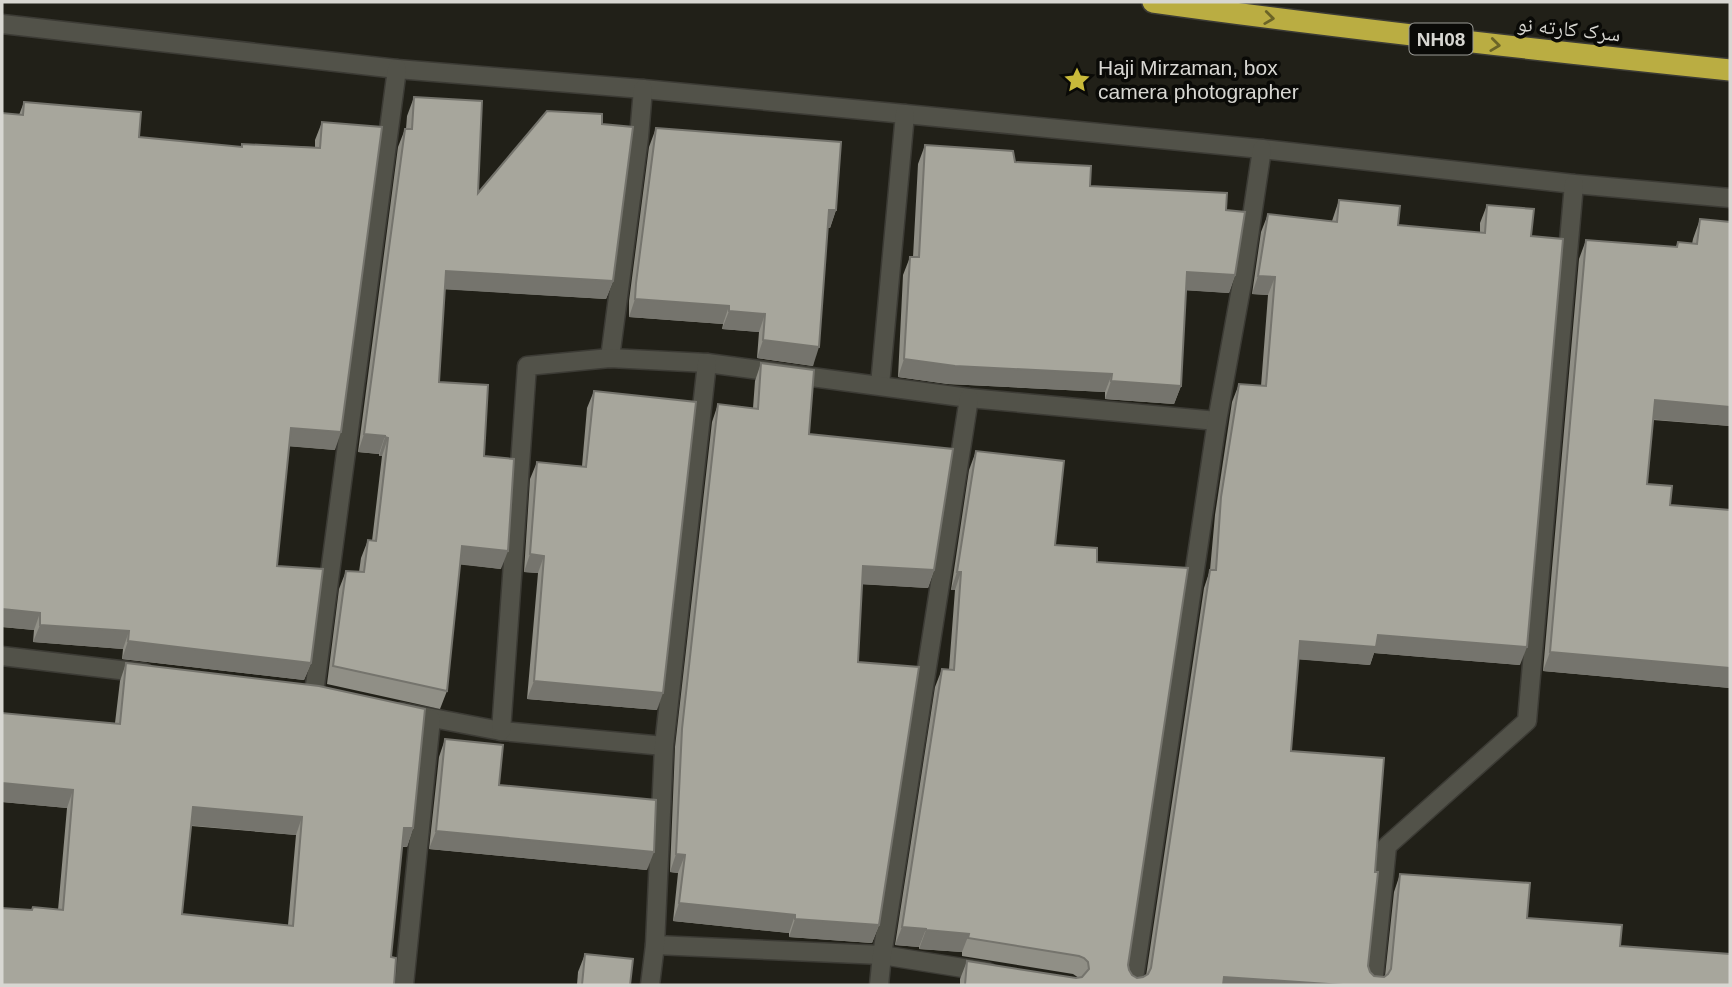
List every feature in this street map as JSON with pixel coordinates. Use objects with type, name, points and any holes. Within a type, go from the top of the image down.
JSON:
[{"type":"highway","name":"سرک کارته نو","points":[[1153,2],[1280,20],[1730,70]]},
{"type":"street","points":[[2,24],[397,69],[905,114],[1730,198]]},
{"type":"street","points":[[314,693],[397,69]]},
{"type":"street","points":[[610,358],[643,89]]},
{"type":"street","points":[[880,385],[905,114]]},
{"type":"street","points":[[1133,985],[1217,421],[1242,283],[1262,149]]},
{"type":"street","points":[[1373,985],[1387,846],[1527,721],[1574,184]]},
{"type":"street","points":[[501,732],[527,366],[610,358],[707,363],[968,398],[1217,421]]},
{"type":"street","points":[[650,985],[655,945],[664,746],[707,363]]},
{"type":"street","points":[[879,985],[968,398]]},
{"type":"street","points":[[2,656],[165,676]]},
{"type":"street","points":[[379,707],[501,732],[664,746]]},
{"type":"street","points":[[404,985],[431,719]]},
{"type":"street","points":[[655,945],[882,955],[1003,974]]},
{"type":"building","points":[[414,97],[482,101],[478,193],[547,111],[602,114],[602,124],[633,127],[613,281],[446,271],[439,382],[488,385],[484,456],[514,459],[508,551],[462,546],[447,691],[333,666],[346,571],[364,572],[368,540],[376,541],[388,438],[364,434],[405,129],[412,129]]},
{"type":"building","points":[[24,102],[141,112],[139,137],[242,147],[242,144],[320,148],[322,122],[382,127],[341,432],[291,428],[277,566],[323,569],[311,663],[128,641],[129,631],[40,625],[40,613],[2,609],[2,113],[23,115]]},
{"type":"building","points":[[656,128],[841,142],[836,210],[829,210],[819,347],[763,340],[765,314],[729,311],[729,306],[635,299]]},
{"type":"building","points":[[925,145],[1013,151],[1015,162],[1091,166],[1090,186],[1227,193],[1226,210],[1245,212],[1235,275],[1187,272],[1181,386],[1111,381],[1112,374],[955,366],[904,359],[910,257],[919,257]]},
{"type":"building","points":[[1339,200],[1400,206],[1398,225],[1485,233],[1487,205],[1534,209],[1531,236],[1563,239],[1527,647],[1378,635],[1376,647],[1300,641],[1291,751],[1384,758],[1375,872],[1378,872],[1368,966],[1370,972],[1374,976],[1384,977],[1391,969],[1400,874],[1530,883],[1527,918],[1622,925],[1620,946],[1730,954],[1730,985],[1343,985],[1224,977],[1223,985],[965,985],[967,961],[1076,978],[1082,977],[1089,969],[1088,962],[1079,956],[968,938],[969,934],[902,927],[942,669],[954,670],[961,572],[957,572],[976,451],[1064,461],[1055,545],[1097,548],[1097,562],[1188,568],[1128,965],[1132,975],[1137,978],[1148,974],[1210,570],[1216,570],[1221,497],[1239,384],[1266,386],[1275,277],[1258,276],[1268,214],[1337,222]]},
{"type":"building","points":[[1700,219],[1730,222],[1730,407],[1655,400],[1647,484],[1672,486],[1670,505],[1730,510],[1730,668],[1550,652],[1586,240],[1677,247],[1678,242],[1697,244]]},
{"type":"building","points":[[761,363],[814,370],[809,434],[953,449],[934,570],[863,566],[858,662],[919,667],[879,925],[795,919],[795,915],[679,903],[685,855],[676,854],[682,729],[718,404],[758,409]]},
{"type":"building","points":[[594,391],[696,402],[663,693],[534,681],[544,556],[530,554],[537,462],[586,467]]},
{"type":"building","points":[[126,663],[319,686],[425,709],[413,828],[404,828],[391,957],[396,958],[394,985],[2,985],[2,908],[63,910],[73,790],[2,783],[2,713],[120,724]],"holes":[[[193,807],[302,817],[293,926],[182,914]]]},
{"type":"building","points":[[445,739],[503,745],[499,785],[656,800],[654,852],[436,831]]},
{"type":"building","points":[[585,954],[633,959],[630,985],[582,985]]},
{"type":"place","name":"Haji Mirzaman, box camera photographer","points":[[1077,80]]}]
